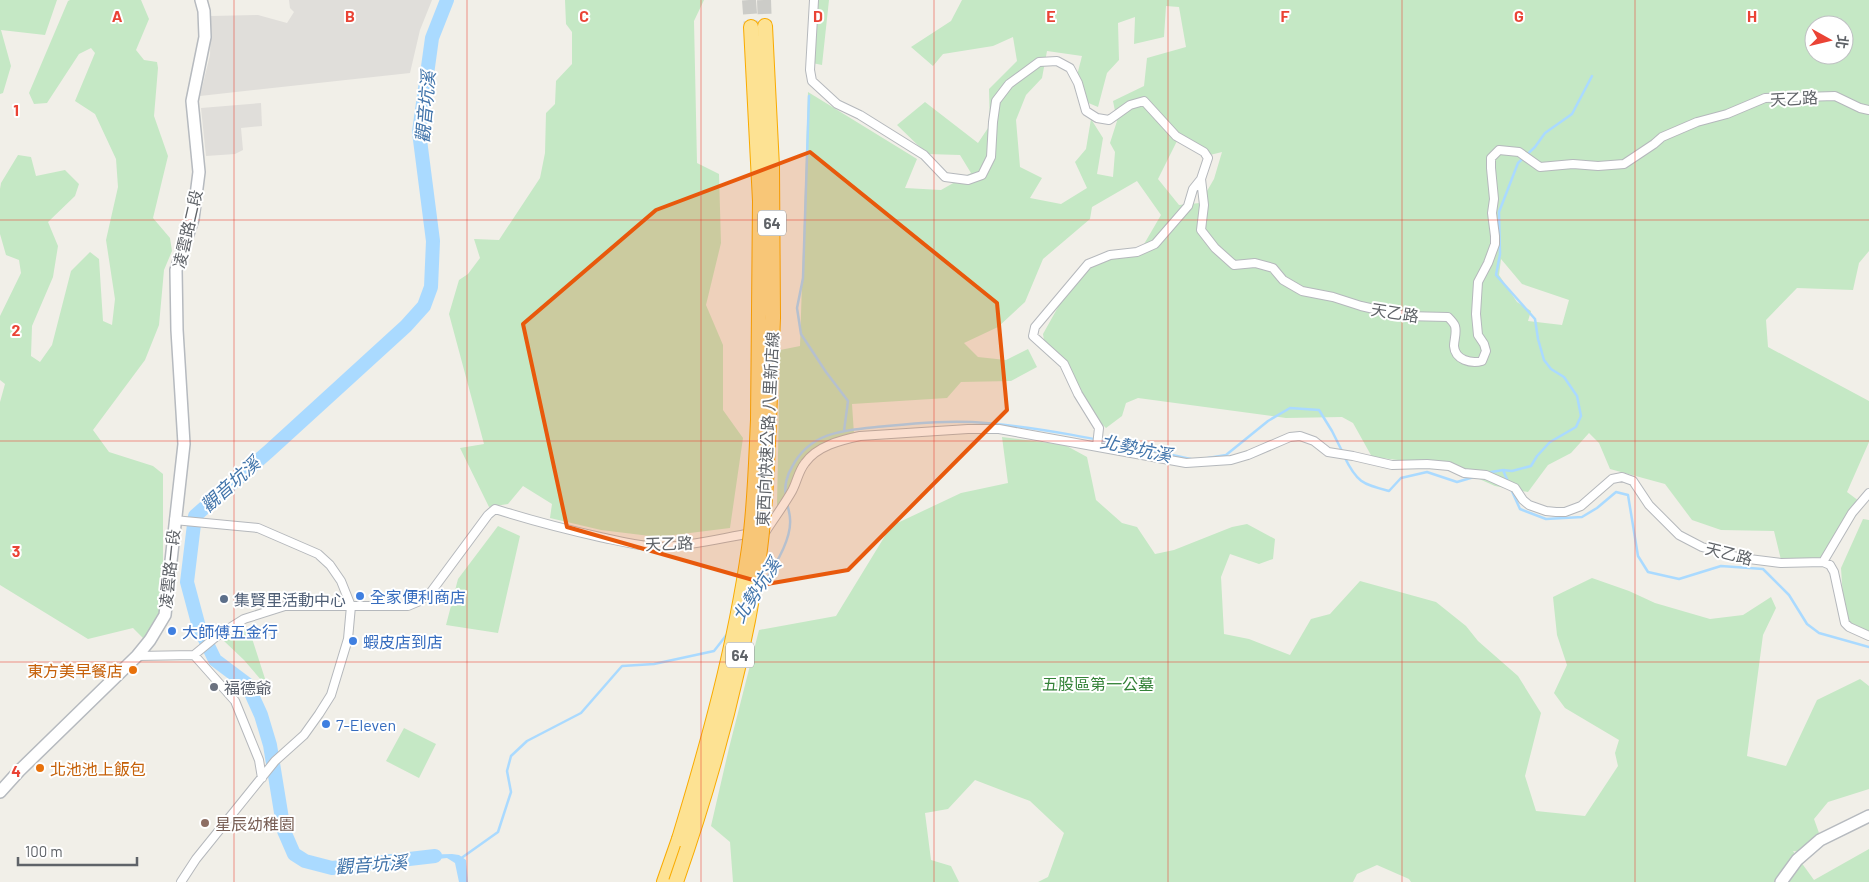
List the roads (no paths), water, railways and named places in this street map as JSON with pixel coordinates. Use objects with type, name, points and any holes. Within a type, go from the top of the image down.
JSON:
[{"type":"highway","name":"東西向快速公路 八里新店線","points":[[664,882],[701,767],[739,606],[749,547],[764,420],[773,318],[772,167],[758,26]]},
{"type":"highway","name":"東西向快速公路 八里新店線","points":[[676,882],[715,759],[750,608],[767,484],[764,420]]},
{"type":"street","name":"凌雲路二段","points":[[179,520],[184,444],[176,270],[193,219],[199,172],[192,101],[205,37],[204,10],[201,0]]},
{"type":"street","points":[[814,0],[810,70],[812,81],[837,104],[860,115],[924,155],[945,177],[968,180],[982,175],[991,157],[992,122],[996,101],[1009,84],[1040,62],[1057,61],[1070,68],[1078,83],[1086,111],[1097,118],[1109,120],[1130,105],[1144,102],[1176,136],[1204,152],[1208,158],[1201,179],[1193,189],[1188,206],[1155,244],[1137,252],[1110,254],[1088,264],[1035,327],[1033,336],[1064,364],[1078,394],[1099,428],[1097,446]]},
{"type":"street","name":"天乙路","points":[[1201,179],[1204,205],[1201,230],[1215,248],[1234,265],[1255,264],[1273,268],[1283,280],[1302,291],[1333,297],[1361,306],[1405,316],[1448,317],[1456,328],[1454,348],[1457,354],[1462,359],[1475,363],[1482,362],[1486,351],[1478,335],[1476,314],[1478,282],[1495,244],[1496,236],[1492,213],[1494,185],[1491,168],[1492,158],[1499,150],[1519,152],[1540,167],[1573,164],[1613,166],[1624,164],[1662,137],[1697,122],[1727,114],[1765,98],[1835,96],[1860,108],[1869,110]]},
{"type":"street","name":"天乙路","points":[[194,655],[217,636],[244,618],[285,606],[408,606],[420,601],[431,592],[488,515],[495,509],[551,526],[610,539],[660,547],[698,542],[766,530],[793,489],[805,462],[824,448],[843,440],[860,436],[968,428],[999,429],[1174,462],[1204,463],[1231,460],[1248,455],[1290,437],[1300,436],[1314,441],[1328,452],[1392,465],[1427,464],[1449,466],[1464,473],[1486,475],[1516,488],[1523,500],[1529,505],[1546,511],[1556,512],[1565,512],[1581,506],[1612,480],[1622,477],[1633,481],[1649,505],[1679,535],[1702,547],[1741,558],[1781,563],[1823,562]]},
{"type":"street","points":[[1869,492],[1852,513],[1823,562],[1830,565],[1834,572],[1845,623],[1849,627],[1869,636]]},
{"type":"street","points":[[179,520],[258,528],[318,554],[330,565],[342,581],[351,606],[348,639],[331,695],[304,735],[275,761],[196,859],[181,882]]},
{"type":"street","name":"凌雲路一段","points":[[0,792],[25,765],[137,656],[150,640],[165,615],[179,520]]},
{"type":"street","points":[[137,656],[194,655],[235,701],[259,760],[262,778]]},
{"type":"street","points":[[1781,882],[1797,860],[1820,840],[1869,816]]},
{"type":"water","points":[[415,855],[459,855],[466,860],[468,882],[459,882],[455,863],[447,858],[418,861]]},
{"type":"waterway","name":"觀音坑溪","points":[[435,856],[332,868],[305,861],[294,854],[284,831],[270,745],[261,715],[247,684],[215,660],[199,627],[187,582],[195,516],[406,326],[424,306],[431,287],[433,241],[419,132],[432,38],[447,0]]},
{"type":"waterway","points":[[1486,473],[1503,470],[1512,471],[1531,466],[1537,456],[1550,442],[1576,427],[1581,416],[1577,396],[1564,377],[1551,369],[1544,360],[1535,319],[1496,275],[1500,254],[1499,212],[1518,163],[1535,147],[1545,133],[1572,114],[1592,76]]},
{"type":"waterway","points":[[809,96],[803,278],[797,308],[801,334],[848,401],[844,431]]},
{"type":"waterway","name":"北勢坑溪","points":[[1208,458],[1226,455],[1268,421],[1290,408],[1319,410],[1342,451]]},
{"type":"waterway","name":"北勢坑溪","points":[[786,495],[787,477],[790,470],[800,454],[821,438],[846,431],[899,425],[961,422],[1038,429],[1191,459]]},
{"type":"waterway","name":"北勢坑溪","points":[[1344,456],[1353,472],[1362,481],[1389,491],[1401,478],[1427,472],[1457,482],[1474,477]]},
{"type":"waterway","name":"北勢坑溪","points":[[1503,470],[1509,484]]},
{"type":"waterway","name":"北勢坑溪","points":[[1511,489],[1520,509],[1546,519],[1582,517],[1597,508],[1616,492],[1628,495],[1638,556],[1648,572],[1679,579],[1721,566],[1763,569],[1789,595],[1807,624],[1819,633],[1869,647]]},
{"type":"waterway","name":"北勢坑溪","points":[[760,588],[785,546],[790,527],[787,503]]},
{"type":"waterway","name":"北勢坑溪","points":[[460,859],[498,832],[511,792],[507,771],[511,756],[527,741],[581,713],[622,666],[654,664],[714,651],[728,633]]},
{"type":"tunnel","points":[[749,0],[751,27]]},
{"type":"tunnel","points":[[764,0],[765,26]]},
{"type":"place","name":"全家便利商店","points":[[360,596]]},
{"type":"place","name":"集賢里活動中心","points":[[224,599]]},
{"type":"place","name":"大師傅五金行","points":[[172,631]]},
{"type":"place","name":"蝦皮店到店","points":[[353,641]]},
{"type":"place","name":"東方美早餐店","points":[[133,670]]},
{"type":"place","name":"福德爺","points":[[214,687]]},
{"type":"place","name":"7-Eleven","points":[[326,724]]},
{"type":"place","name":"北池池上飯包","points":[[40,768]]},
{"type":"place","name":"星辰幼稚園","points":[[205,823]]},
{"type":"park label","name":"五股區第一公墓","points":[[1098,683]]}]
